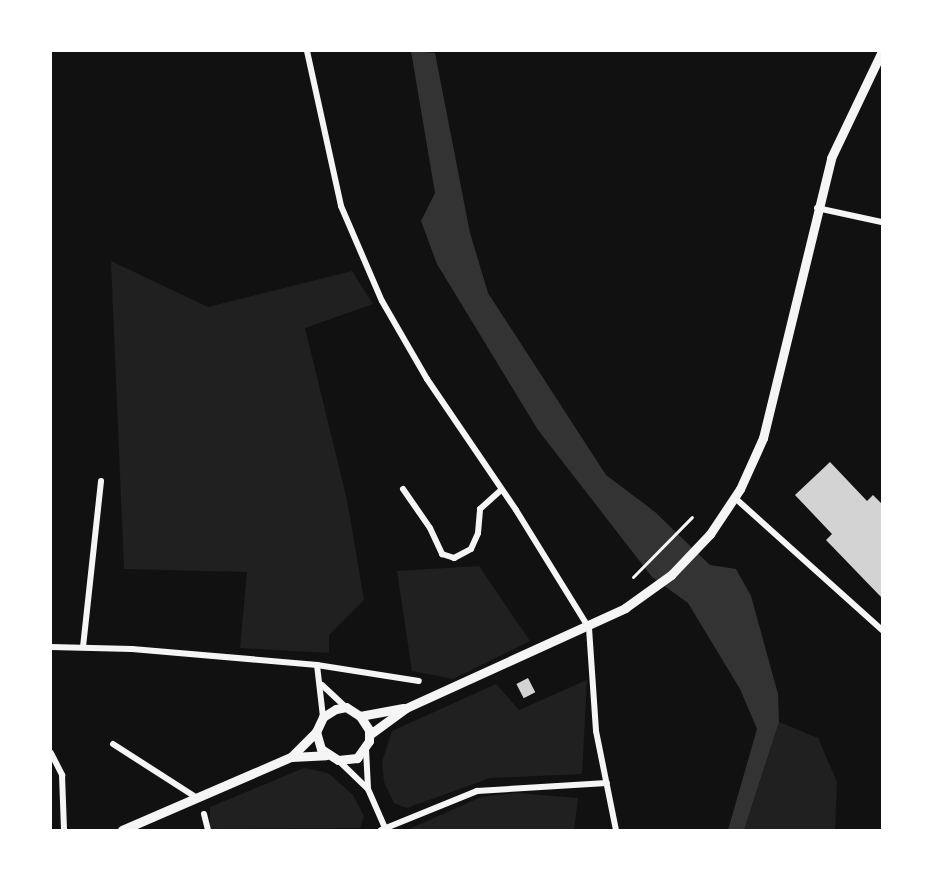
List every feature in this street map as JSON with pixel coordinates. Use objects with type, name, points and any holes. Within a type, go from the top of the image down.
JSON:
[{"type":"main road","points":[[369,735],[406,708],[589,628],[643,596],[686,561],[721,519],[755,460],[769,420],[817,208],[840,135],[882,51]]},
{"type":"main road","points":[[122,830],[291,757],[326,755],[338,760],[357,758],[366,749],[369,735],[360,716],[346,707],[323,717],[316,732],[291,757]]},
{"type":"main road","points":[[360,716],[406,708]]},
{"type":"main road","points":[[316,732],[326,755]]},
{"type":"street","points":[[307,51],[341,206],[371,275],[427,379],[589,628],[596,731],[616,830]]},
{"type":"street","points":[[817,208],[882,222]]},
{"type":"street","points":[[83,647],[101,481]]},
{"type":"street","points":[[403,489],[430,528],[442,554],[454,558],[471,549],[478,533],[480,509],[501,490]]},
{"type":"street","points":[[735,498],[882,630]]},
{"type":"street","points":[[51,647],[83,647],[317,665],[419,681]]},
{"type":"street","points":[[317,665],[323,717]]},
{"type":"street","points":[[321,685],[346,707]]},
{"type":"street","points":[[113,744],[197,798]]},
{"type":"street","points":[[366,749],[368,789],[383,829],[477,791],[607,783]]},
{"type":"street","points":[[51,753],[62,775],[64,830]]},
{"type":"street","points":[[338,760],[368,789]]},
{"type":"street","points":[[204,814],[208,830]]},
{"type":"lane","points":[[633,577],[692,517]]},
{"type":"shaded area","points":[[411,51],[435,53],[470,233],[488,293],[606,475],[655,512],[710,565],[736,569],[751,596],[778,694],[779,722],[744,830],[728,830],[757,729],[740,689],[688,603],[652,577],[538,430],[437,264],[421,221],[435,193]]},
{"type":"shaded area","points":[[111,261],[208,307],[352,271],[373,304],[305,328],[347,500],[364,600],[329,635],[329,653],[240,648],[247,572],[124,569]]},
{"type":"shaded area","points":[[479,566],[530,641],[453,679],[412,671],[397,571]]},
{"type":"shaded area","points":[[587,680],[582,774],[490,778],[407,808],[394,803],[384,782],[382,762],[392,731],[496,684],[519,710]]},
{"type":"shaded area","points":[[779,722],[818,738],[837,782],[835,830],[744,830]]},
{"type":"shaded area","points":[[304,768],[328,773],[353,795],[364,816],[360,828],[210,829],[210,807]]},
{"type":"shaded area","points":[[517,793],[578,798],[574,830],[407,830],[481,797]]},
{"type":"building","points":[[830,462],[867,501],[873,495],[882,504],[882,598],[826,540],[832,534],[795,495]]},
{"type":"building","points":[[528,678],[535,692],[524,698],[516,684]]}]
